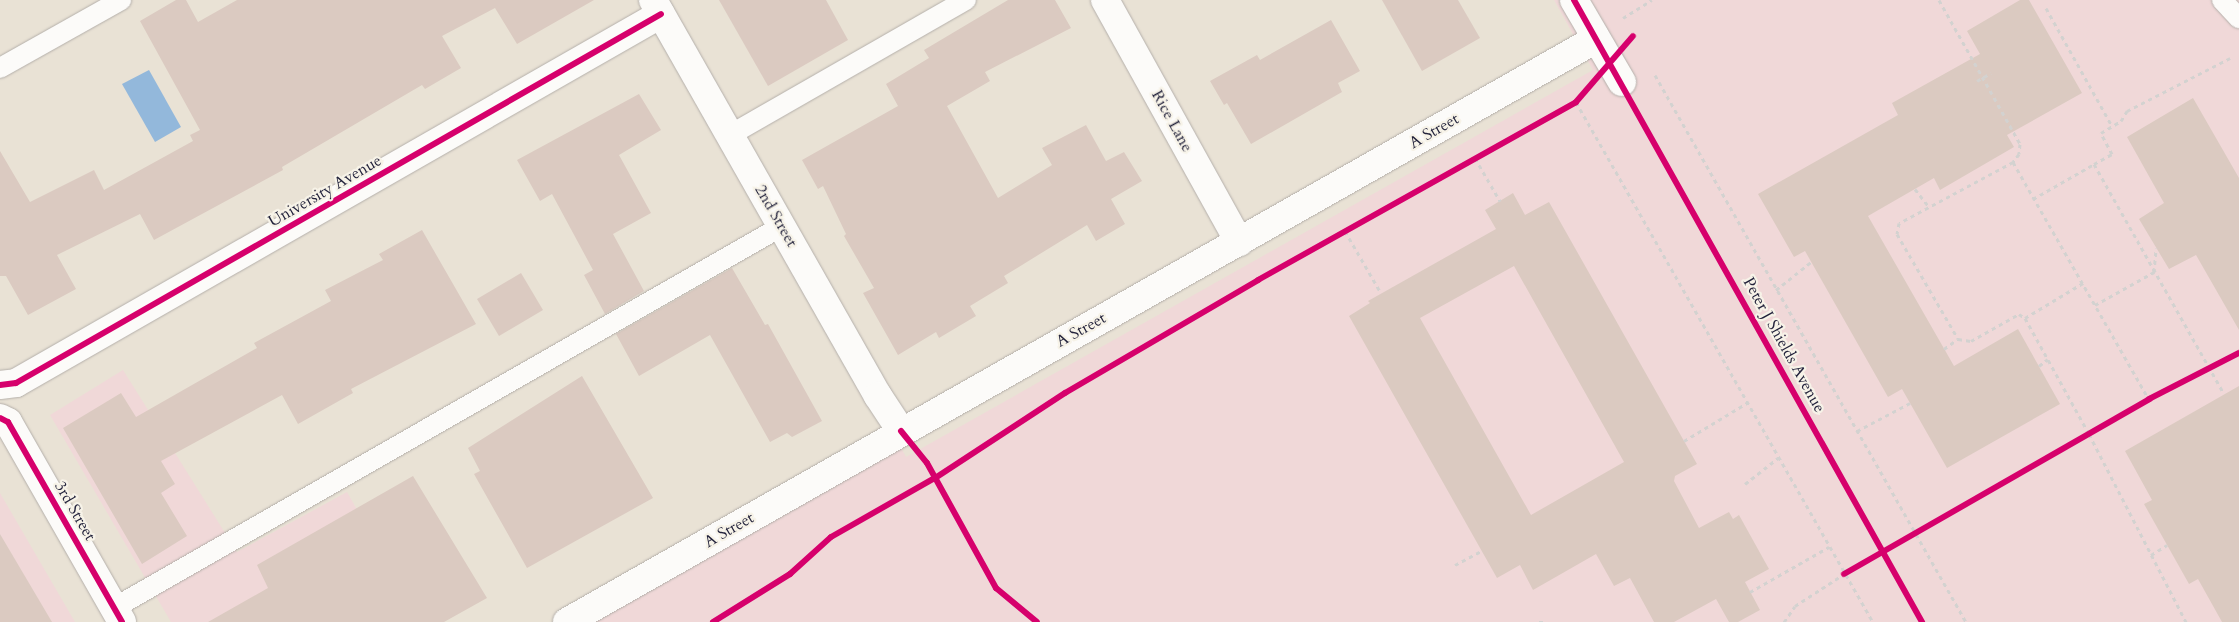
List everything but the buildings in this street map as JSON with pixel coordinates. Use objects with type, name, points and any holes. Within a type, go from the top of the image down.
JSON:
[{"type":"street","name":"Rice Lane","points":[[1105,0],[1239,242]]},
{"type":"street","points":[[1574,0],[1617,73]]},
{"type":"street","name":"2nd Street","points":[[657,7],[878,396],[901,431]]},
{"type":"street","name":"University Avenue","points":[[0,385],[16,383],[657,7]]},
{"type":"street","name":"A Street","points":[[567,622],[901,431],[1596,39]]},
{"type":"street","name":"3rd Street","points":[[0,418],[8,422],[118,615]]},
{"type":"lane","points":[[0,68],[120,0]]},
{"type":"lane","points":[[730,135],[966,0]]},
{"type":"lane","points":[[2222,0],[2239,18]]},
{"type":"lane","points":[[118,615],[782,226]]},
{"type":"path","points":[[1623,18],[1652,0]]},
{"type":"path","points":[[1939,0],[2020,144],[2019,154],[2012,162],[1898,223],[1897,234],[1958,339]]},
{"type":"path","points":[[2046,8],[2112,126]]},
{"type":"path","points":[[2034,198],[2112,154],[2100,133],[2112,126],[2127,111],[2230,58]]},
{"type":"path","points":[[1652,70],[1966,622]]},
{"type":"path","points":[[1567,107],[1617,73]]},
{"type":"path","points":[[1977,82],[1991,73]]},
{"type":"path","points":[[1576,102],[1873,622]]},
{"type":"path","points":[[1466,163],[1484,154]]},
{"type":"path","points":[[1475,158],[1500,201]]},
{"type":"path","points":[[2012,162],[2149,399]]},
{"type":"path","points":[[2094,164],[2224,394]]},
{"type":"path","points":[[1915,189],[1929,207]]},
{"type":"path","points":[[1337,236],[1354,226]]},
{"type":"path","points":[[1345,231],[1381,293]]},
{"type":"path","points":[[2154,272],[2156,248]]},
{"type":"path","points":[[1776,290],[1811,262]]},
{"type":"path","points":[[2095,305],[2154,272]]},
{"type":"path","points":[[2025,318],[2082,284]]},
{"type":"path","points":[[1944,349],[1958,339],[1971,341],[2019,314],[2025,318],[2089,434],[2186,622]]},
{"type":"path","points":[[2039,366],[2048,359]]},
{"type":"path","points":[[2202,373],[2218,365]]},
{"type":"path","points":[[2140,404],[2158,395]]},
{"type":"path","points":[[1684,441],[1747,403]]},
{"type":"path","points":[[1857,431],[1910,403]]},
{"type":"path","points":[[2081,439],[2098,429]]},
{"type":"path","points":[[1745,484],[1778,458]]},
{"type":"path","points":[[1907,538],[1923,529]]},
{"type":"path","points":[[2151,555],[2167,545]]},
{"type":"path","points":[[1750,592],[1829,546]]},
{"type":"path","points":[[1454,565],[1481,551]]},
{"type":"path","points":[[1784,622],[1795,606],[1852,570]]},
{"type":"shaded area","points":[[1554,0],[2239,0],[2239,622],[587,622],[899,444],[906,457],[1593,70]]},
{"type":"shaded area","points":[[123,370],[237,552],[347,492],[421,622],[171,622],[50,415]]},
{"type":"shaded area","points":[[0,493],[75,622],[0,622]]},
{"type":"water","points":[[149,70],[181,127],[155,142],[122,84]]},
{"type":"cycle path","name":"Peter J Shields Avenue","points":[[1574,0],[1922,622]]},
{"type":"cycle path","points":[[0,385],[16,383],[661,14]]},
{"type":"cycle path","points":[[713,622],[790,574],[831,537],[935,478],[1065,393],[1258,280],[1576,102],[1633,36]]},
{"type":"cycle path","points":[[1844,574],[2149,399],[2239,353]]},
{"type":"cycle path","points":[[0,418],[8,422],[122,622]]},
{"type":"cycle path","points":[[901,431],[927,463],[996,588],[1037,622]]}]
